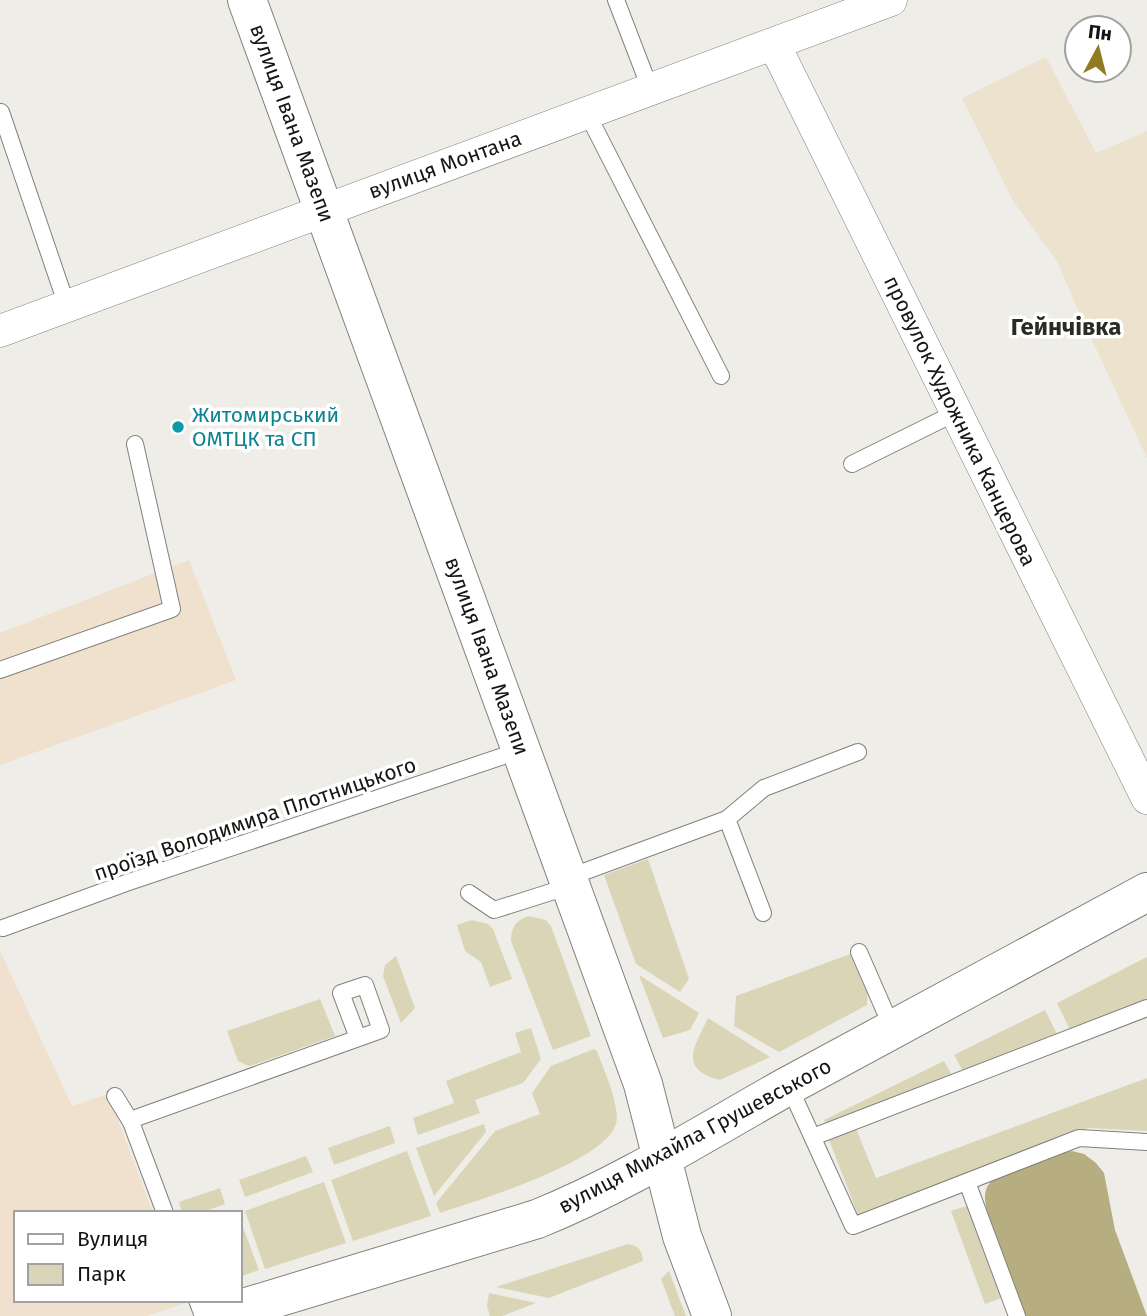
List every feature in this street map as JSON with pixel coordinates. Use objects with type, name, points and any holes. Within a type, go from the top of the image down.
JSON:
[{"type":"main road","name":"вулиця Івана Мазепи","points":[[247,0],[643,1084],[682,1236],[712,1316]]},
{"type":"main road","name":"вулиця Михайла Грушевського","points":[[794,1095],[893,1030],[1147,892]]},
{"type":"main road","name":"вулиця Михайла Грушевського","points":[[283,1316],[542,1239],[613,1208],[665,1167],[794,1095],[1147,915]]},
{"type":"main road","name":"вулиця Михайла Грушевського","points":[[216,1316],[537,1219],[603,1189],[665,1167]]},
{"type":"street","name":"вулиця Монтана","points":[[0,331],[774,44],[820,13],[891,0]]},
{"type":"street","name":"провулок Художника Канцерова","points":[[774,44],[1147,798]]},
{"type":"lane","points":[[617,0],[651,91]]},
{"type":"lane","points":[[1,112],[67,306]]},
{"type":"lane","points":[[588,115],[722,376]]},
{"type":"lane","points":[[852,464],[956,413]]},
{"type":"lane","points":[[0,670],[172,609],[135,444]]},
{"type":"lane","name":"проїзд Володимира Плотницького","points":[[3,928],[139,879],[521,750]]},
{"type":"lane","points":[[469,893],[495,910],[727,818],[764,788],[858,752]]},
{"type":"lane","points":[[727,818],[763,913]]},
{"type":"lane","points":[[859,952],[893,1030]]},
{"type":"lane","points":[[813,1138],[1147,1008]]},
{"type":"lane","points":[[131,1122],[135,1118],[358,1038]]},
{"type":"lane","points":[[794,1095],[853,1226],[1079,1138],[1147,1142]]},
{"type":"lane","points":[[115,1096],[131,1122],[164,1211]]},
{"type":"lane","points":[[967,1182],[1017,1316]]},
{"type":"shaded area","points":[[1046,57],[1096,153],[1147,131],[1147,458],[1057,261],[1013,201],[962,98]]},
{"type":"shaded area","points":[[189,560],[236,680],[0,765],[0,633]]},
{"type":"shaded area","points":[[0,951],[72,1106],[108,1094],[152,1211],[14,1211],[14,1302],[184,1302],[147,1316],[0,1316]]},
{"type":"shaded area","points":[[1072,1151],[1084,1154],[1104,1173],[1115,1230],[1147,1316],[1026,1316],[987,1211],[986,1190],[989,1184],[1002,1175]]},
{"type":"green space","points":[[648,859],[689,979],[680,992],[636,964],[604,875]]},
{"type":"green space","points":[[528,916],[546,920],[551,926],[591,1036],[553,1050],[511,941],[515,926]]},
{"type":"green space","points":[[472,920],[488,924],[493,929],[512,979],[490,987],[481,962],[465,951],[457,925]]},
{"type":"green space","points":[[853,953],[868,988],[867,1005],[779,1052],[734,1026],[736,996]]},
{"type":"green space","points":[[396,956],[415,1008],[401,1023],[383,976],[385,965]]},
{"type":"green space","points":[[1147,957],[1147,1000],[1070,1030],[1057,1003]]},
{"type":"green space","points":[[639,975],[699,1013],[690,1030],[663,1038]]},
{"type":"green space","points":[[320,999],[335,1036],[249,1066],[238,1061],[227,1031]]},
{"type":"green space","points":[[1045,1010],[1058,1036],[964,1073],[954,1055]]},
{"type":"green space","points":[[708,1018],[770,1057],[720,1080],[698,1070],[693,1055]]},
{"type":"green space","points":[[531,1028],[541,1059],[523,1083],[475,1100],[480,1113],[418,1135],[413,1118],[454,1103],[446,1081],[521,1052],[515,1033]]},
{"type":"green space","points":[[594,1049],[607,1077],[616,1108],[616,1124],[607,1138],[565,1166],[509,1190],[440,1213],[436,1203],[495,1131],[540,1114],[532,1093],[551,1066]]},
{"type":"green space","points":[[944,1061],[953,1077],[827,1126],[824,1120]]},
{"type":"green space","points":[[1147,1078],[1147,1131],[1088,1128],[858,1215],[828,1137],[855,1126],[876,1178]]},
{"type":"green space","points":[[484,1124],[486,1132],[434,1196],[416,1148]]},
{"type":"green space","points":[[390,1126],[395,1143],[334,1165],[328,1148]]},
{"type":"green space","points":[[407,1151],[431,1216],[353,1241],[331,1180]]},
{"type":"green space","points":[[306,1156],[313,1172],[245,1197],[239,1180]]},
{"type":"green space","points":[[324,1182],[346,1243],[265,1269],[245,1211]]},
{"type":"green space","points":[[220,1188],[225,1204],[206,1211],[181,1211],[179,1202]]},
{"type":"green space","points":[[967,1206],[1001,1298],[985,1304],[951,1211]]},
{"type":"green space","points":[[242,1224],[259,1270],[242,1276]]},
{"type":"green space","points":[[628,1244],[639,1250],[643,1261],[549,1298],[496,1287]]},
{"type":"green space","points":[[669,1271],[686,1316],[675,1316],[661,1279]]},
{"type":"green space","points":[[489,1293],[536,1303],[502,1316],[490,1316],[487,1306]]},
{"type":"place","name":"Житомирський ОМТЦК та СП","points":[[178,427]]},
{"type":"district","name":"Гейнчівка","points":[[1066,327]]}]
